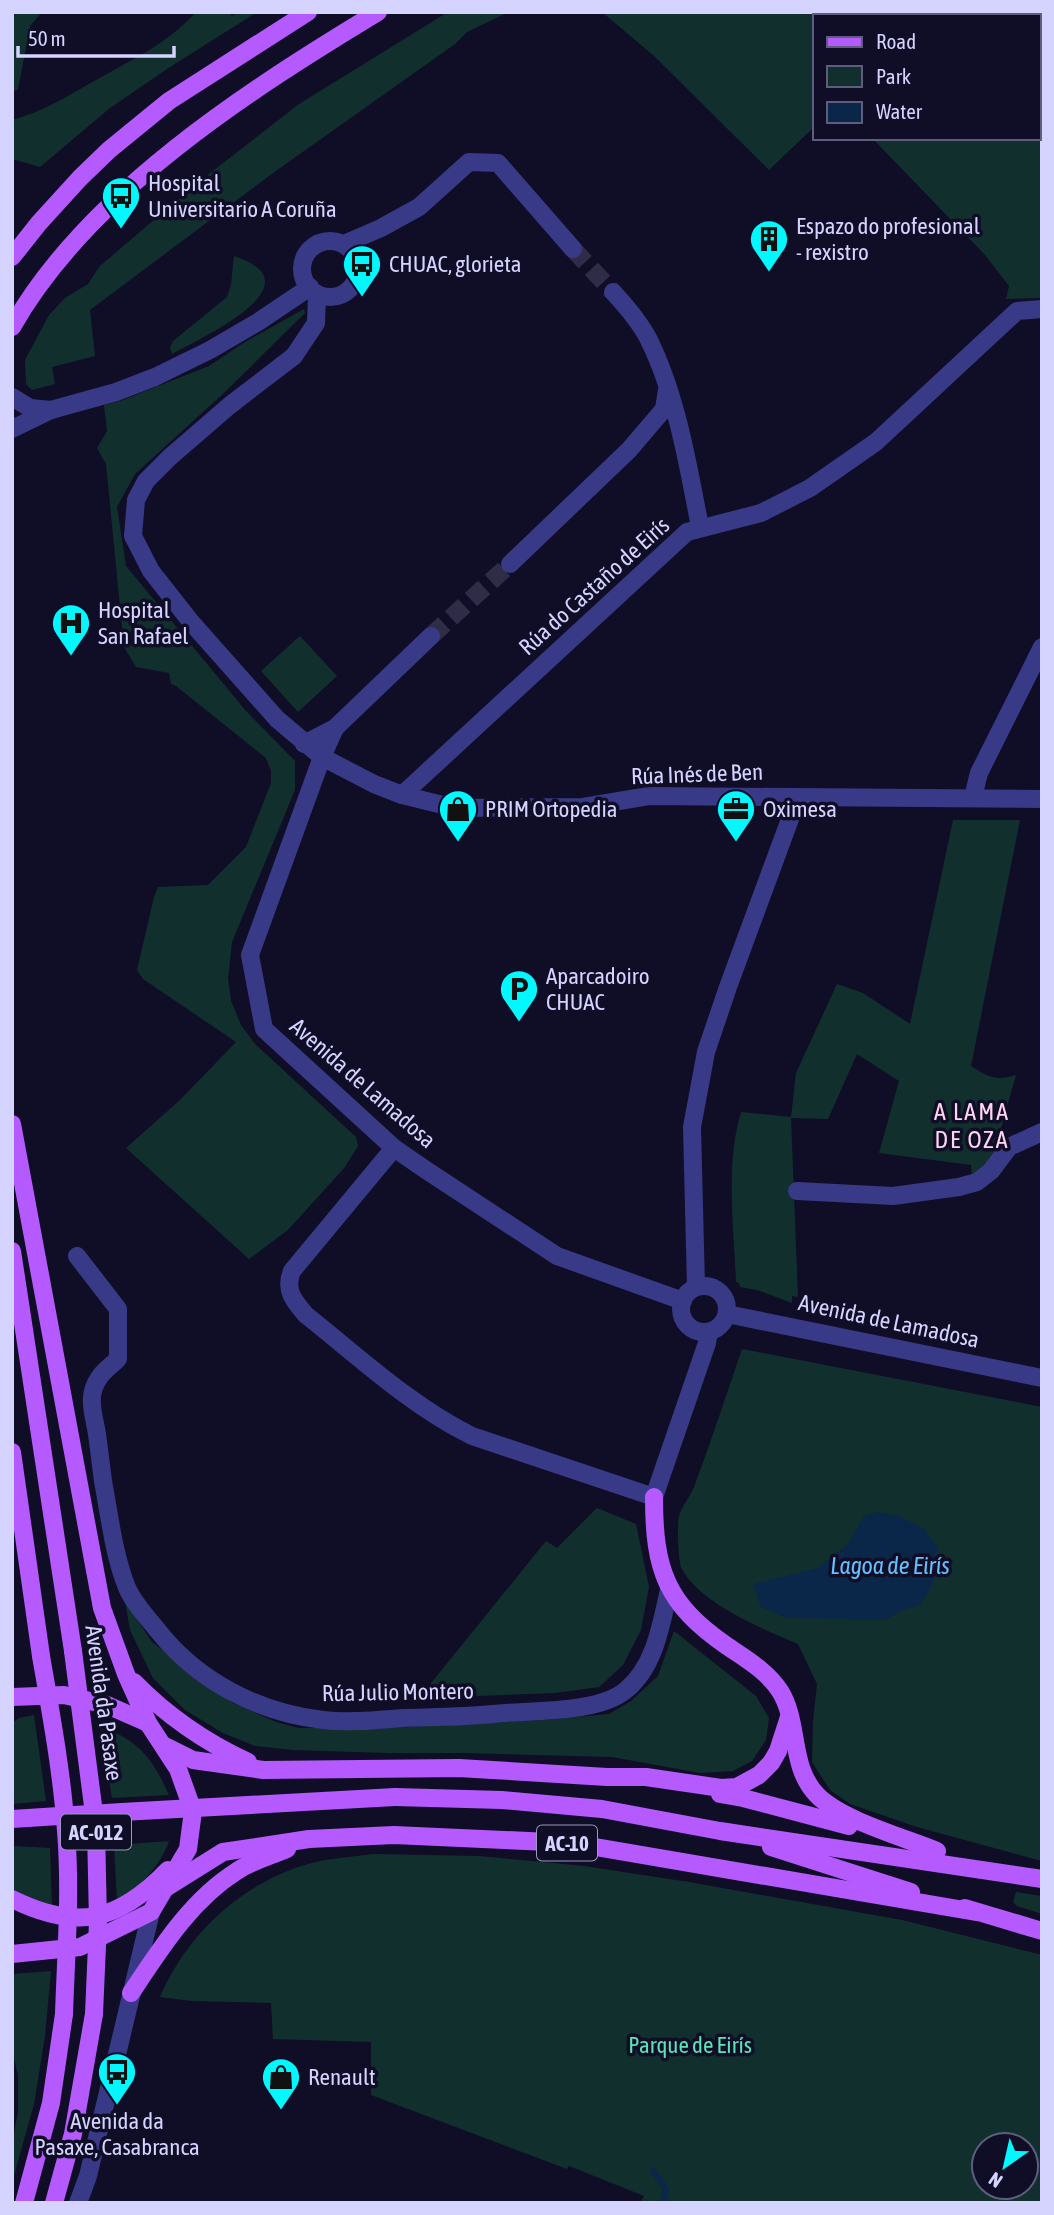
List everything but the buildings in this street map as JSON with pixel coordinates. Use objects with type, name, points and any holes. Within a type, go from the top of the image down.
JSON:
[{"type":"main road","points":[[12,257],[63,196],[109,150],[169,101],[308,12]]},
{"type":"main road","points":[[12,327],[36,287],[62,257],[122,194],[151,169],[204,126],[250,94],[378,12]]},
{"type":"main road","points":[[12,1124],[99,1595],[126,1674],[148,1723],[178,1769],[193,1811],[188,1849],[150,1912],[80,1947],[12,1954]]},
{"type":"main road","name":"Avenida da Pasaxe","points":[[12,1251],[73,1651],[96,1829],[98,1922],[94,2014],[73,2134],[54,2203]]},
{"type":"main road","name":"AC-012","points":[[12,1452],[66,1832],[64,2014],[51,2103],[24,2203]]},
{"type":"main road","points":[[654,1497],[657,1548],[669,1590],[690,1616],[713,1636],[759,1668],[779,1689],[786,1704],[804,1779],[816,1794],[835,1810],[937,1851]]},
{"type":"main road","name":"AC-10","points":[[126,1674],[163,1711],[189,1730],[263,1770]]},
{"type":"main road","points":[[16,1700],[64,1695],[107,1705],[148,1723]]},
{"type":"main road","points":[[607,1777],[646,1777],[708,1786],[737,1787],[759,1775],[771,1763],[778,1751],[789,1717]]},
{"type":"main road","name":"AC-10","points":[[164,1746],[193,1760],[263,1770],[459,1768],[607,1777],[743,1798],[1013,1874]]},
{"type":"main road","name":"AC-10","points":[[12,1819],[395,1797],[502,1800],[602,1809],[720,1831],[1042,1879]]},
{"type":"main road","name":"AC-10","points":[[720,1831],[1042,1931]]},
{"type":"main road","name":"AC-10","points":[[165,1889],[223,1853],[309,1839],[394,1835],[572,1843],[976,1912]]},
{"type":"main road","points":[[131,1993],[158,1952],[194,1907],[238,1870],[309,1839]]},
{"type":"main road","points":[[12,1899],[38,1912],[84,1919],[124,1908],[155,1884],[188,1849]]},
{"type":"street","points":[[344,244],[419,207],[469,162],[498,163],[573,249]]},
{"type":"street","points":[[334,240],[344,244],[356,256],[359,265],[357,279],[352,288],[335,297],[313,290],[305,282],[302,267],[310,248],[324,241],[334,240]]},
{"type":"street","points":[[12,429],[51,410],[117,392],[165,372],[210,350],[313,290]]},
{"type":"street","name":"Rúa Inés de Ben","points":[[313,290],[316,323],[294,356],[229,406],[146,481],[136,500],[133,536],[151,571],[191,622],[277,719],[322,758],[402,795],[455,808],[583,807],[649,796],[1042,799]]},
{"type":"street","points":[[613,292],[648,338],[667,387],[700,527]]},
{"type":"street","name":"Rúa do Castaño de Eirís","points":[[402,795],[687,532],[761,513],[810,488],[876,442],[1017,311],[1042,309]]},
{"type":"street","points":[[510,564],[629,450],[664,409],[667,387]]},
{"type":"street","points":[[12,397],[30,408],[51,410]]},
{"type":"street","points":[[304,744],[335,728],[431,636]]},
{"type":"street","points":[[973,797],[979,773],[1042,647]]},
{"type":"street","name":"Avenida de Lamadosa","points":[[335,728],[250,955],[264,1029],[394,1148],[557,1256],[682,1301]]},
{"type":"street","points":[[696,1287],[692,1127],[706,1052],[727,987],[793,811],[794,797]]},
{"type":"street","points":[[797,1191],[893,1196],[959,1187],[977,1182],[991,1171],[1009,1147],[1042,1132]]},
{"type":"street","points":[[394,1148],[292,1271],[288,1281],[289,1290],[306,1315],[401,1391],[452,1426],[472,1436],[654,1497],[709,1332]]},
{"type":"street","name":"Rúa Julio Montero","points":[[77,1256],[118,1309],[118,1359],[98,1378],[91,1401],[111,1522],[126,1586],[139,1608],[168,1644],[214,1682],[288,1715],[325,1720],[446,1717],[559,1710],[588,1705],[615,1698],[638,1680],[657,1640],[669,1590]]},
{"type":"street","points":[[708,1286],[721,1293],[725,1299],[727,1314],[720,1327],[709,1332],[698,1331],[686,1323],[682,1316],[682,1301],[686,1294],[696,1287],[708,1286]]},
{"type":"street","name":"Avenida de Lamadosa","points":[[727,1314],[1042,1378]]},
{"type":"street","points":[[78,2203],[88,2176],[150,1912]]},
{"type":"green space","points":[[12,12],[42,12],[30,26],[18,90],[12,91]]},
{"type":"green space","points":[[196,12],[229,12],[232,16],[238,12],[257,12],[110,108],[40,167],[12,159],[12,120],[56,103],[136,58],[173,34]]},
{"type":"green space","points":[[448,12],[509,12],[467,32],[455,44],[273,173],[90,310],[95,356],[52,367],[55,384],[32,390],[26,384],[25,360],[49,315],[65,298],[88,284],[100,266],[196,184],[299,104]]},
{"type":"green space","points":[[602,12],[1042,12],[1042,298],[1006,299],[1009,286],[985,255],[874,140],[1040,140],[1040,14],[813,14],[813,128],[769,170],[654,56]]},
{"type":"green space","points":[[234,256],[257,268],[265,281],[260,295],[227,323],[172,354],[170,348],[173,341],[227,297]]},
{"type":"green space","points":[[304,309],[305,313],[226,391],[135,474],[117,507],[126,566],[246,711],[295,761],[295,790],[232,942],[228,978],[231,1001],[241,1025],[255,1044],[356,1137],[358,1146],[345,1167],[288,1230],[249,1259],[126,1148],[180,1100],[236,1042],[143,979],[137,970],[158,887],[208,885],[246,847],[271,783],[271,771],[266,758],[171,684],[169,673],[136,667],[124,647],[106,464],[97,448],[107,431],[104,405],[209,366]]},
{"type":"green space","points":[[300,636],[337,676],[298,712],[261,671]]},
{"type":"green space","points":[[953,820],[1020,820],[971,1066],[992,1077],[1016,1075],[1000,1132],[1008,1137],[972,1180],[971,1165],[879,1153],[899,1081],[857,1054],[828,1119],[791,1118],[798,1297],[792,1296],[792,1303],[757,1290],[740,1287],[736,1282],[732,1175],[736,1132],[741,1112],[791,1117],[796,1073],[837,984],[863,993],[910,1024]]},
{"type":"green space","points":[[742,1349],[1042,1407],[1042,1861],[917,1827],[850,1804],[830,1790],[812,1762],[817,1684],[798,1644],[751,1623],[718,1604],[691,1582],[682,1569],[678,1543],[679,1516],[694,1487]]},
{"type":"green space","points":[[597,1508],[636,1524],[649,1587],[641,1630],[623,1665],[599,1687],[555,1693],[419,1698],[546,1541],[557,1548]]},
{"type":"green space","points":[[125,1601],[152,1642],[231,1702],[276,1722],[299,1728],[386,1728],[609,1714],[631,1701],[658,1676],[674,1631],[756,1696],[769,1718],[766,1740],[752,1761],[733,1771],[700,1773],[612,1757],[387,1753],[255,1746],[223,1733],[185,1710],[153,1678],[130,1630]]},
{"type":"green space","points":[[34,1715],[46,1801],[12,1804],[12,1723],[19,1718]]},
{"type":"green space","points":[[100,1726],[125,1738],[143,1752],[157,1771],[169,1795],[112,1798]]},
{"type":"green space","points":[[169,1841],[148,1876],[117,1902],[114,1845]]},
{"type":"green space","points":[[12,1846],[50,1848],[52,1908],[12,1892]]},
{"type":"green space","name":"Parque de Eirís","points":[[373,1854],[479,1856],[584,1866],[902,1920],[1042,1955],[1042,2203],[640,2203],[644,2196],[569,2166],[567,2169],[371,2095],[371,2042],[273,2039],[271,2003],[192,2001],[160,1997],[185,1952],[219,1914],[261,1884],[308,1864]]},
{"type":"green space","points":[[1016,1892],[1042,1896],[1042,1914],[1017,1906],[1013,1902]]},
{"type":"green space","points":[[51,1971],[45,2036],[34,2104],[12,2183],[12,2144],[18,2112],[18,2075],[12,2051],[12,1974]]},
{"type":"water","name":"Lagoa de Eirís","points":[[878,1512],[899,1516],[923,1528],[937,1546],[939,1566],[920,1605],[901,1611],[886,1620],[786,1618],[761,1607],[753,1584],[818,1568],[848,1544],[864,1516]]},
{"type":"waterway","points":[[653,2171],[666,2189],[663,2203]]},
{"type":"tunnel","points":[[573,249],[613,292]]},
{"type":"tunnel","points":[[431,636],[510,564]]},
{"type":"place","name":"Hospital Universitario A Coruña","points":[[121,230]]},
{"type":"place","name":"Espazo do profesional - rexistro","points":[[769,273]]},
{"type":"place","name":"CHUAC, glorieta","points":[[362,298]]},
{"type":"place","name":"Hospital San Rafael","points":[[71,657]]},
{"type":"place","name":"PRIM Ortopedia","points":[[458,843]]},
{"type":"place","name":"Oximesa","points":[[736,843]]},
{"type":"place","name":"Aparcadoiro CHUAC","points":[[519,1023]]},
{"type":"place","name":"Avenida da Pasaxe, Casabranca","points":[[117,2106]]},
{"type":"place","name":"Renault","points":[[281,2111]]},
{"type":"district","name":"A LAMA DE OZA","points":[[972,1125]]}]
